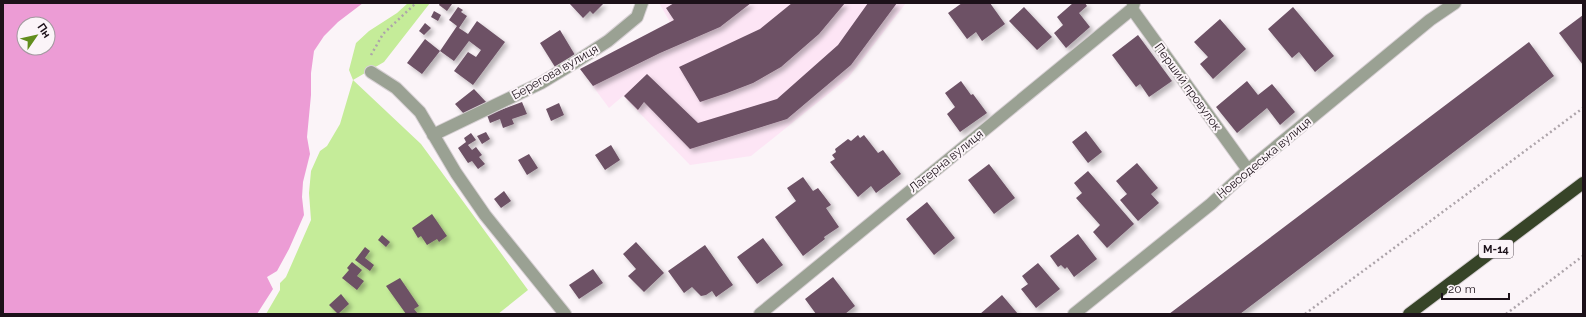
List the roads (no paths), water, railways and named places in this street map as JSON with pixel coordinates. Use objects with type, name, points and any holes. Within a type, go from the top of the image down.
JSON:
[{"type":"highway","name":"М-14","points":[[1409,314],[1583,183]]},
{"type":"street","name":"Берегова вулиця","points":[[433,136],[542,82],[574,63],[608,41],[637,17],[642,3]]},
{"type":"street","name":"Новоодеська вулиця","points":[[1074,314],[1211,204],[1248,170],[1430,20],[1455,3]]},
{"type":"street","name":"Перший провулок","points":[[1133,6],[1248,170]]},
{"type":"street","name":"Лагерна вулиця","points":[[760,314],[1133,6]]},
{"type":"street","points":[[371,72],[396,88],[420,112],[456,173],[485,215],[565,314]]}]
